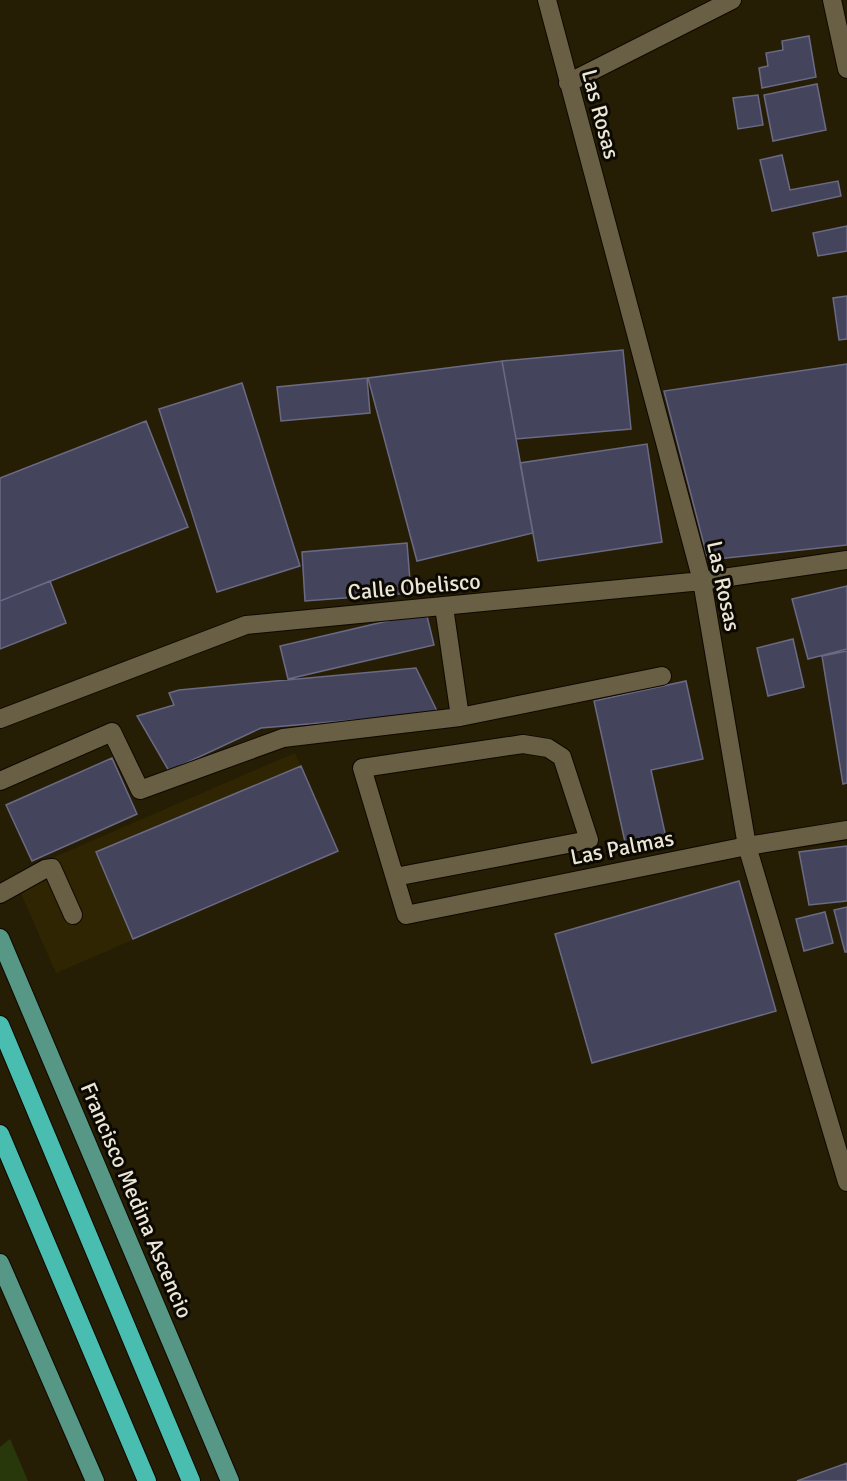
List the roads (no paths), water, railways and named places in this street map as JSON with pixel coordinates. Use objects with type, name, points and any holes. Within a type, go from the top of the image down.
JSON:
[{"type":"highway","points":[[0,1025],[191,1481]]},
{"type":"highway","points":[[0,1134],[147,1481]]},
{"type":"main road","name":"Francisco Medina Ascencio","points":[[0,938],[230,1481]]},
{"type":"main road","points":[[0,1263],[94,1481]]},
{"type":"street","name":"Las Rosas","points":[[547,0],[702,581],[747,846],[839,1127],[847,1182]]},
{"type":"street","points":[[568,83],[731,0]]},
{"type":"street","points":[[832,0],[847,69]]},
{"type":"street","name":"Calle Obelisco","points":[[0,719],[246,625],[702,581],[847,560]]},
{"type":"street","points":[[444,607],[460,717]]},
{"type":"street","points":[[0,781],[112,732],[140,790],[283,738],[460,717],[662,676]]},
{"type":"street","points":[[523,744],[548,748],[562,757],[589,840],[395,877],[362,768],[523,744]]},
{"type":"street","name":"Las Palmas","points":[[395,877],[406,915],[747,846],[847,830]]},
{"type":"street","points":[[0,894],[45,869],[52,868],[73,915]]}]
